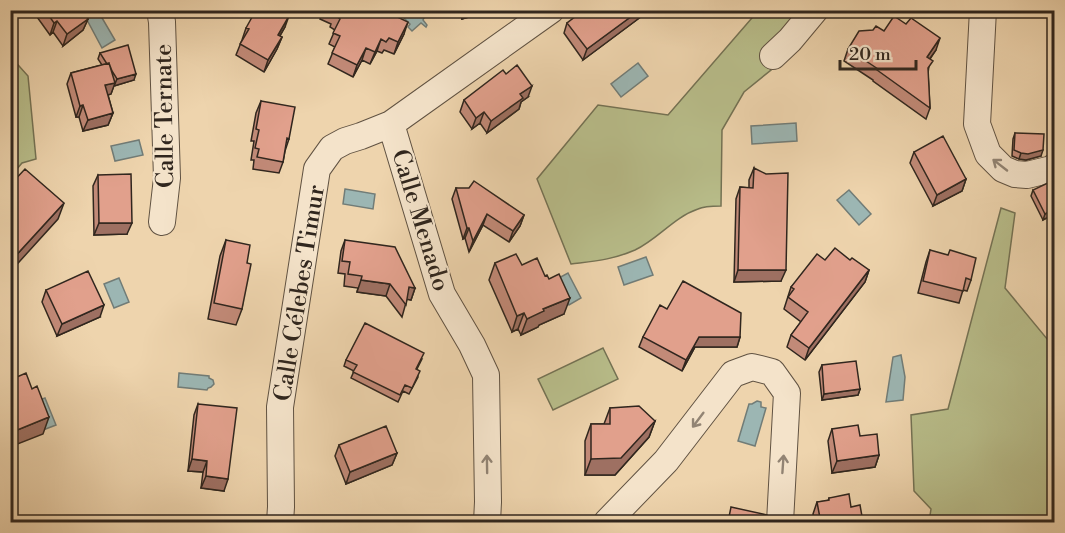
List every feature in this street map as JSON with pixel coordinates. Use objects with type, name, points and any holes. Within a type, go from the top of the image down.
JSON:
[{"type":"street","name":"Calle Ternate","points":[[160,10],[167,178],[162,222]]},
{"type":"street","name":"Calle Célebes Timur","points":[[280,522],[280,408],[317,169],[332,148],[391,124],[551,10]]},
{"type":"street","points":[[772,56],[790,40],[815,10]]},
{"type":"street","points":[[983,10],[977,124],[988,154],[1003,169],[1015,174],[1027,175],[1052,169],[1054,166]]},
{"type":"street","name":"Calle Menado","points":[[391,124],[442,294],[472,345],[486,375],[488,522]]},
{"type":"street","points":[[607,522],[666,461],[733,374],[752,368],[771,372],[787,393],[780,522]]},
{"type":"green space","points":[[758,11],[804,11],[764,60],[771,70],[744,92],[722,130],[721,206],[703,207],[689,213],[635,250],[603,260],[571,264],[537,179],[598,105],[668,115]]},
{"type":"green space","points":[[11,57],[28,76],[36,159],[22,163],[11,176]]},
{"type":"green space","points":[[1001,208],[1015,213],[1005,288],[1048,340],[1054,360],[1054,522],[929,522],[931,509],[914,491],[911,415],[948,409]]},
{"type":"green space","points":[[603,348],[618,379],[553,410],[538,379]]},
{"type":"water","points":[[98,11],[115,40],[102,48],[86,18]]},
{"type":"water","points":[[397,11],[416,11],[424,18],[426,27],[421,23],[412,31],[408,27],[410,24]]},
{"type":"water","points":[[638,63],[648,76],[621,97],[611,84]]},
{"type":"water","points":[[796,123],[797,141],[752,144],[751,126]]},
{"type":"water","points":[[139,140],[143,155],[115,161],[111,146]]},
{"type":"water","points":[[345,189],[375,194],[373,209],[343,204]]},
{"type":"water","points":[[849,190],[871,214],[859,225],[837,200]]},
{"type":"water","points":[[646,257],[653,275],[624,285],[618,267]]},
{"type":"water","points":[[568,273],[581,298],[569,305],[555,280]]},
{"type":"water","points":[[119,278],[129,302],[114,308],[104,284]]},
{"type":"water","points":[[901,355],[905,377],[903,400],[886,402],[893,357]]},
{"type":"water","points":[[179,373],[209,376],[214,384],[207,390],[178,387]]},
{"type":"water","points":[[45,398],[56,425],[43,430],[32,403]]},
{"type":"water","points":[[761,402],[761,407],[766,408],[755,446],[738,441],[749,404]]},
{"type":"building","points":[[45,10],[82,10],[88,19],[67,34],[57,21],[54,23]]},
{"type":"building","points":[[256,10],[280,10],[289,16],[278,35],[282,37],[268,60],[240,44]]},
{"type":"building","points":[[331,10],[376,10],[383,14],[385,11],[408,22],[398,42],[389,38],[386,42],[381,39],[375,52],[366,48],[357,65],[332,53],[340,36],[333,33],[340,19]]},
{"type":"building","points":[[584,10],[640,10],[587,49],[567,23]]},
{"type":"building","points":[[894,16],[906,24],[911,18],[940,38],[927,57],[933,61],[928,68],[930,108],[848,49],[859,31],[873,30],[876,26],[884,31]]},
{"type":"building","points":[[128,45],[136,74],[117,79],[109,63],[107,64],[100,53]]},
{"type":"building","points":[[109,63],[115,83],[105,85],[113,113],[88,120],[83,105],[80,106],[71,73]]},
{"type":"building","points":[[517,65],[532,86],[520,94],[523,98],[491,121],[484,112],[476,118],[464,100],[503,70],[506,74]]},
{"type":"building","points":[[261,101],[295,107],[283,162],[257,157],[259,149],[255,148],[259,130],[256,129]]},
{"type":"building","points":[[1015,133],[1044,134],[1043,150],[1028,154],[1014,150]]},
{"type":"building","points":[[943,136],[966,179],[937,195],[914,152]]},
{"type":"building","points":[[754,168],[766,174],[788,173],[786,270],[738,270],[740,187],[753,188]]},
{"type":"building","points":[[25,169],[64,203],[10,262],[10,185]]},
{"type":"building","points":[[131,174],[132,223],[99,223],[98,175]]},
{"type":"building","points":[[1054,180],[1054,209],[1045,214],[1033,190]]},
{"type":"building","points":[[474,181],[524,215],[513,231],[487,214],[473,241],[456,188],[469,188]]},
{"type":"building","points":[[226,240],[250,245],[247,263],[251,264],[242,309],[214,303]]},
{"type":"building","points":[[345,240],[395,247],[415,288],[409,287],[406,305],[390,284],[361,280],[362,276],[348,274],[350,262],[342,261]]},
{"type":"building","points":[[835,248],[850,260],[852,258],[869,270],[809,348],[791,335],[808,312],[788,297],[794,289],[791,287],[817,254],[825,260]]},
{"type":"building","points":[[930,250],[948,255],[950,250],[976,258],[971,280],[966,278],[963,291],[923,281]]},
{"type":"building","points":[[516,254],[522,265],[537,258],[545,276],[547,275],[549,279],[559,274],[570,298],[543,309],[544,311],[527,319],[524,313],[517,316],[495,263]]},
{"type":"building","points":[[88,271],[104,305],[62,324],[46,290]]},
{"type":"building","points":[[683,281],[741,313],[740,337],[699,337],[686,360],[643,337],[660,305],[667,309]]},
{"type":"building","points":[[365,323],[424,353],[416,369],[420,371],[412,388],[405,385],[400,395],[353,372],[357,365],[346,360]]},
{"type":"building","points":[[856,361],[860,389],[824,394],[822,365]]},
{"type":"building","points":[[26,373],[32,389],[37,386],[49,417],[10,433],[10,380]]},
{"type":"building","points":[[198,404],[237,408],[228,479],[206,476],[207,461],[192,459]]},
{"type":"building","points":[[639,406],[655,421],[621,458],[591,459],[591,424],[610,424],[610,408]]},
{"type":"building","points":[[858,425],[860,436],[877,434],[879,455],[837,461],[832,429]]},
{"type":"building","points":[[386,426],[397,453],[350,472],[339,445]]},
{"type":"building","points":[[849,494],[851,507],[860,505],[863,522],[817,522],[817,518],[820,518],[817,502]]},
{"type":"building","points":[[731,507],[767,515],[766,522],[728,522]]}]
